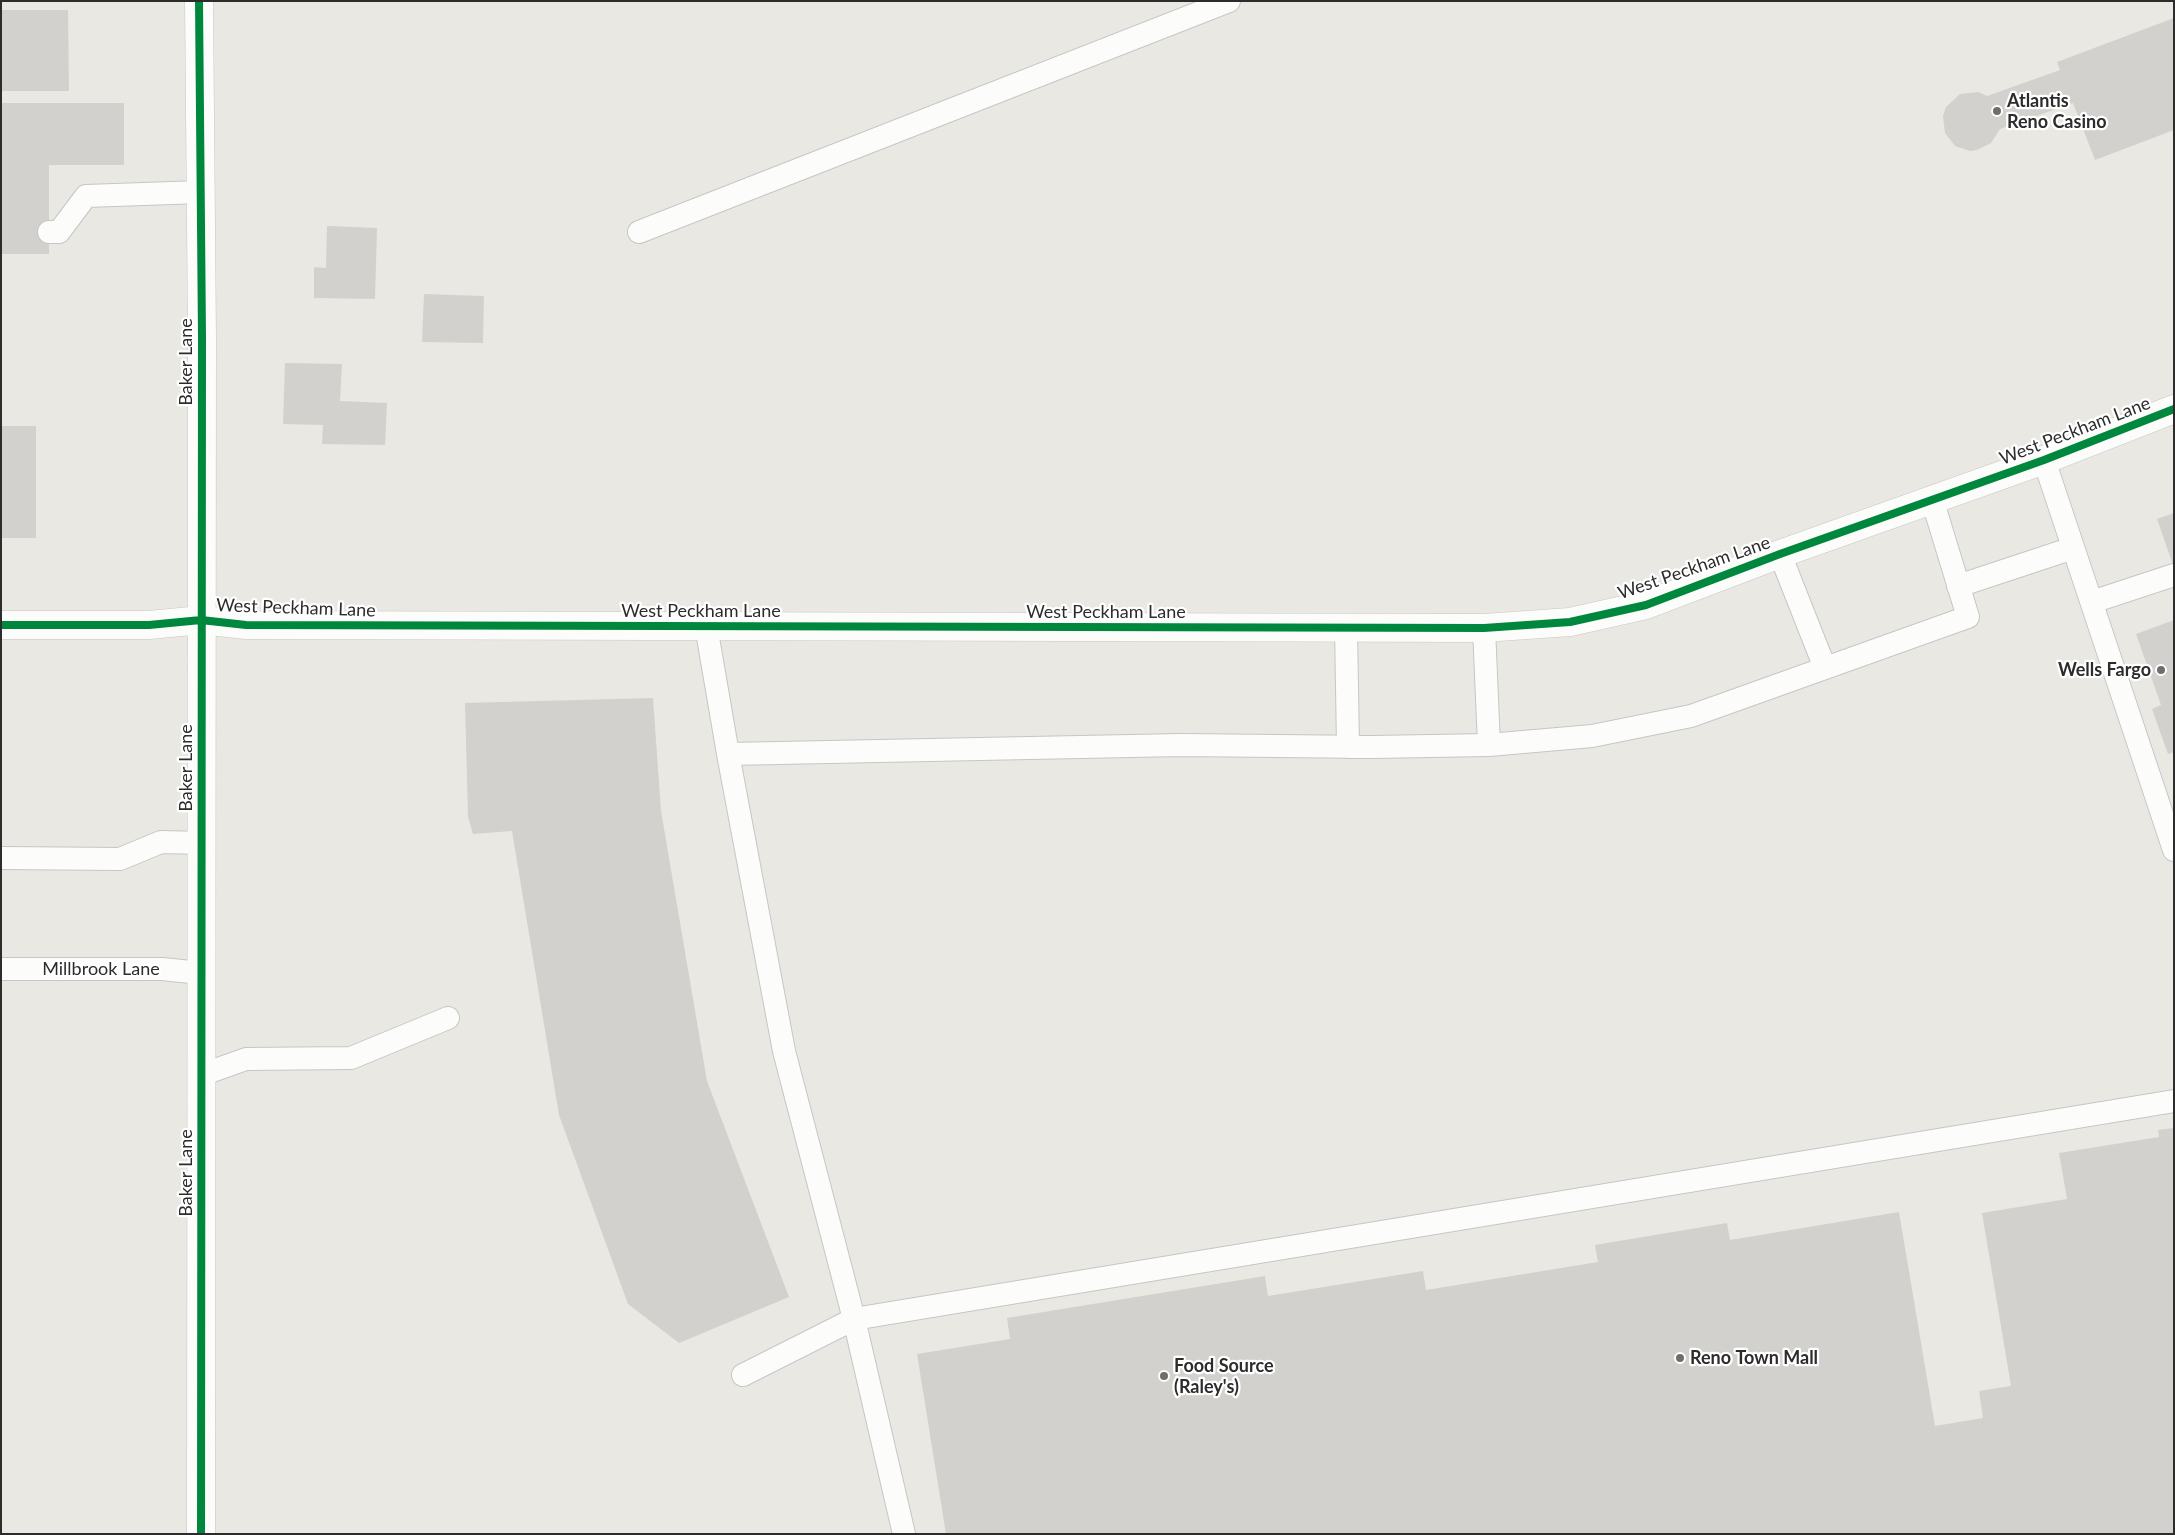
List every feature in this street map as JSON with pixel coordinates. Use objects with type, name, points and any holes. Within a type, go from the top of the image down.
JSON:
[{"type":"street","name":"Baker Lane","points":[[199,1],[202,843],[200,1075],[201,1534]]},
{"type":"street","name":"West Peckham Lane","points":[[1,625],[149,625],[200,620],[246,625],[1484,628],[1570,622],[1646,604],[2044,460],[2174,409]]},
{"type":"lane","points":[[640,232],[1229,1]]},
{"type":"lane","points":[[49,232],[59,232],[86,196],[201,192]]},
{"type":"lane","points":[[2044,460],[2174,850]]},
{"type":"lane","points":[[728,754],[1181,745],[1348,747],[1489,745],[1592,736],[1691,716],[1968,617],[1932,500]]},
{"type":"lane","points":[[1958,586],[2073,548]]},
{"type":"lane","points":[[1780,554],[1825,668]]},
{"type":"lane","points":[[2092,602],[2174,575]]},
{"type":"lane","points":[[706,626],[784,1051],[854,1319],[904,1534]]},
{"type":"lane","points":[[1346,627],[1348,747]]},
{"type":"lane","points":[[1484,628],[1489,745]]},
{"type":"lane","points":[[1,858],[120,859],[161,842],[202,843]]},
{"type":"lane","name":"Millbrook Lane","points":[[1,969],[162,969],[201,973]]},
{"type":"lane","points":[[200,1075],[246,1059],[350,1058],[448,1018]]},
{"type":"lane","points":[[743,1375],[854,1319],[2174,1101]]},
{"type":"building","points":[[1,10],[68,10],[69,91],[1,91]]},
{"type":"building","points":[[2174,18],[2174,130],[2095,160],[2073,103],[2000,129],[1991,143],[1977,150],[1970,151],[1955,146],[1945,133],[1943,116],[1946,107],[1960,94],[1978,92],[1987,96],[2060,70],[2057,62]]},
{"type":"building","points":[[1,103],[124,103],[124,165],[49,165],[49,254],[1,254]]},
{"type":"building","points":[[327,226],[377,228],[375,299],[314,298],[314,267],[326,268]]},
{"type":"building","points":[[424,294],[484,296],[483,343],[422,342]]},
{"type":"building","points":[[285,363],[342,364],[340,401],[387,403],[385,445],[322,444],[323,425],[283,424]]},
{"type":"building","points":[[1,426],[36,426],[36,538],[1,538]]},
{"type":"building","points":[[2174,513],[2174,565],[2173,565],[2157,519]]},
{"type":"building","name":"Wells Fargo","points":[[2174,620],[2174,752],[2168,754],[2152,709],[2161,705],[2136,634]]},
{"type":"building","points":[[653,698],[661,811],[707,1081],[789,1297],[679,1343],[628,1304],[559,1115],[512,831],[473,834],[468,817],[465,703]]},
{"type":"building","points":[[2174,1128],[2174,1534],[946,1534],[917,1354],[1010,1339],[1007,1318],[1265,1276],[1268,1296],[1423,1271],[1426,1290],[1598,1262],[1595,1245],[1727,1223],[1730,1240],[1899,1212],[1935,1426],[1983,1418],[1979,1391],[2011,1386],[1982,1213],[2067,1199],[2059,1153],[2159,1137],[2158,1130]]},
{"type":"cycle path","points":[[199,1],[202,337],[201,1534]]},
{"type":"cycle path","points":[[1,625],[149,625],[201,620],[246,625],[1484,628],[1570,622],[1646,605],[1780,554],[2044,460],[2174,409]]},
{"type":"place","name":"Atlantis Reno Casino","points":[[1997,111]]},
{"type":"place","name":"Wells Fargo","points":[[2161,670]]},
{"type":"place","name":"Reno Town Mall","points":[[1680,1358]]},
{"type":"place","name":"Food Source (Raley's)","points":[[1164,1376]]}]
